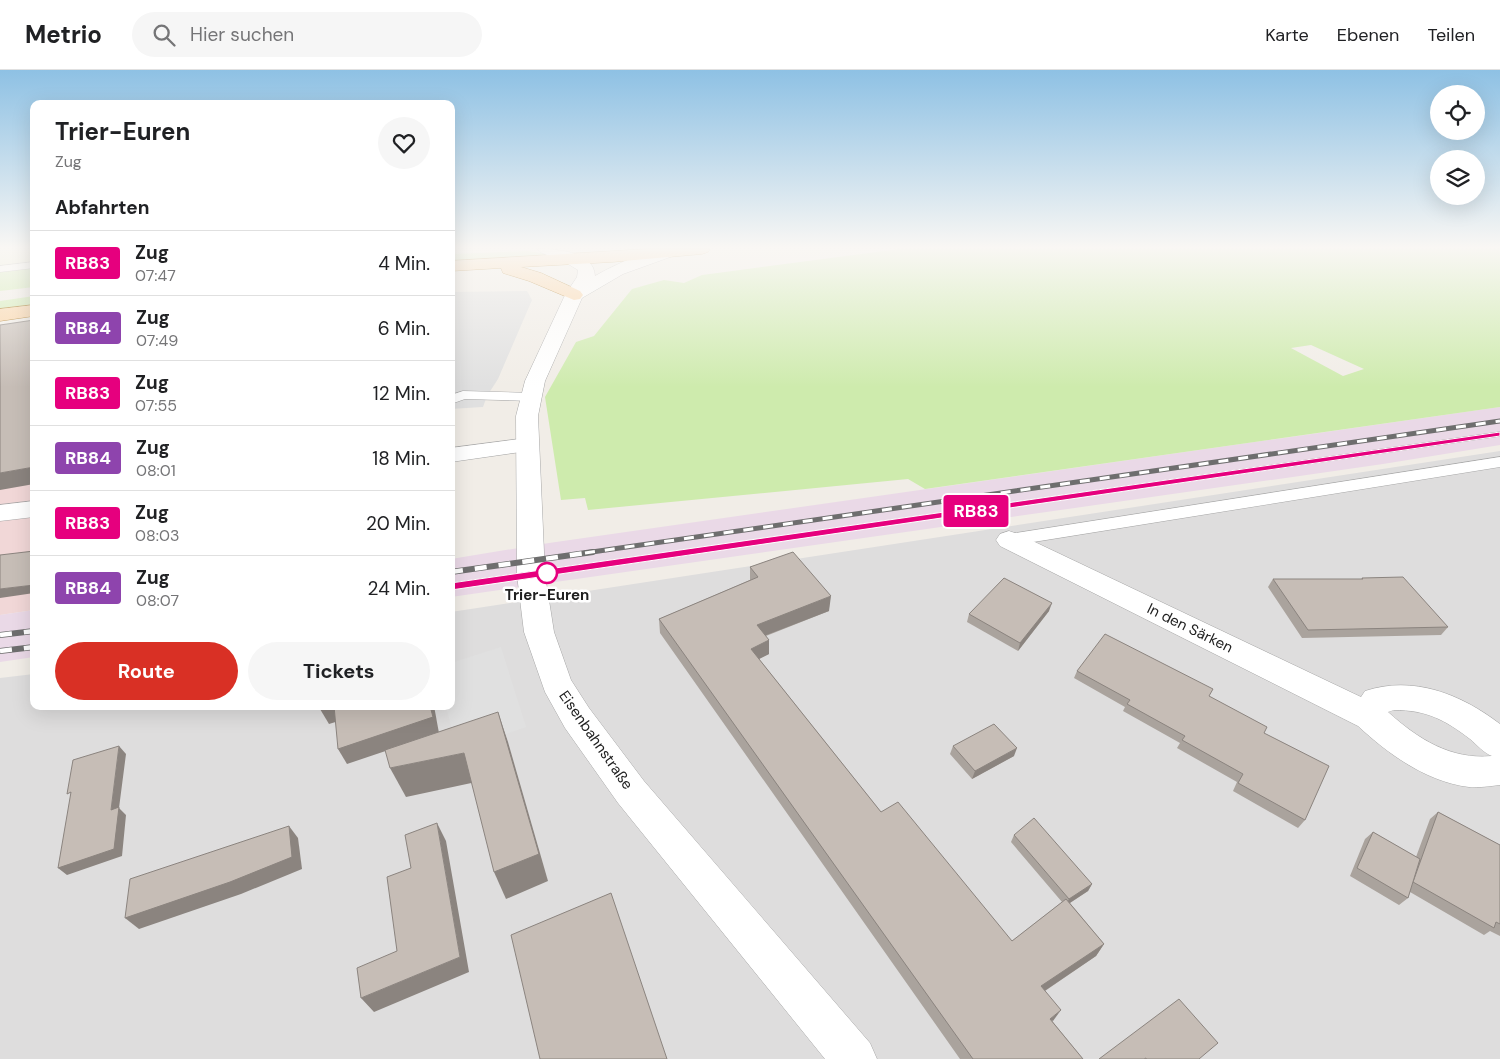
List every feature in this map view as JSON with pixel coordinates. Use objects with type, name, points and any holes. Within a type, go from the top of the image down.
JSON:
[{"type":"main road","points":[[0,315],[30,311]]},
{"type":"street","name":"Eisenbahnstraße","points":[[574,295],[535,380],[527,416],[531,575],[539,632],[556,683],[577,718],[631,792],[854,1059]]},
{"type":"street","points":[[455,454],[527,445]]},
{"type":"street","points":[[0,513],[30,509]]},
{"type":"street","name":"In den Särken","points":[[1009,540],[1370,716],[1391,737],[1442,764],[1464,771],[1500,770]]},
{"type":"street","points":[[1370,716],[1376,700],[1390,697],[1410,697],[1437,702],[1461,715],[1500,744]]},
{"type":"lane","points":[[455,398],[463,395],[532,397]]},
{"type":"lane","points":[[1009,540],[1500,462]]},
{"type":"shaded area","points":[[455,295],[529,295],[532,300],[498,379],[487,396],[483,407],[455,409]]},
{"type":"shaded area","points":[[30,333],[30,611],[0,615],[0,337]]},
{"type":"shaded area","points":[[1500,407],[1500,445],[1383,464],[455,596],[455,558],[549,543]]},
{"type":"shaded area","points":[[1500,451],[1500,1059],[0,1059],[0,678],[30,674],[30,710],[455,710],[455,611]]},
{"type":"shaded area","points":[[30,611],[30,658],[0,662],[0,615]]},
{"type":"shaded area","points":[[501,647],[526,727],[457,751],[447,710],[455,710],[455,662]]},
{"type":"green space","points":[[627,295],[1500,295],[1500,407],[925,489],[908,479],[588,510],[585,498],[561,500],[545,397],[576,342],[594,336]],"holes":[[[1311,345],[1364,369],[1343,376],[1291,348]]]},
{"type":"green space","points":[[30,297],[30,306],[0,310],[0,301]]},
{"type":"building","points":[[30,321],[30,468],[0,473],[0,325]]},
{"type":"building","points":[[30,551],[30,585],[0,589],[0,555]]},
{"type":"building","points":[[793,552],[831,596],[757,625],[769,640],[751,649],[881,812],[898,802],[1012,941],[1066,899],[1104,944],[1041,986],[1061,1010],[1050,1019],[1083,1059],[973,1059],[659,619],[758,577],[750,567]]},
{"type":"building","points":[[1403,577],[1448,627],[1308,630],[1273,579],[1363,579]]},
{"type":"building","points":[[1004,578],[1052,603],[1020,643],[969,614]]},
{"type":"building","points":[[1105,634],[1213,689],[1209,696],[1267,727],[1264,733],[1329,766],[1305,820],[1238,783],[1243,774],[1182,740],[1185,736],[1127,704],[1130,700],[1077,671]]},
{"type":"building","points":[[334,710],[431,710],[433,717],[338,749]]},
{"type":"building","points":[[498,712],[539,854],[494,872],[464,753],[390,768],[385,750]]},
{"type":"building","points":[[994,724],[1017,748],[975,771],[953,746]]},
{"type":"building","points":[[119,746],[111,810],[119,807],[114,849],[58,868],[71,792],[67,794],[73,760]]},
{"type":"building","points":[[1438,812],[1500,845],[1500,924],[1496,922],[1494,928],[1413,882]]},
{"type":"building","points":[[1034,818],[1092,884],[1069,899],[1014,835]]},
{"type":"building","points":[[437,823],[460,957],[361,998],[357,968],[397,951],[387,877],[411,868],[405,835]]},
{"type":"building","points":[[289,826],[292,857],[230,882],[125,918],[130,879]]},
{"type":"building","points":[[1373,832],[1420,859],[1408,898],[1357,868]]},
{"type":"building","points":[[611,893],[667,1059],[540,1059],[511,935]]},
{"type":"building","points":[[1179,999],[1218,1043],[1199,1059],[1099,1059]]},
{"type":"railway","points":[[585,553],[1500,421]]},
{"type":"railway","points":[[680,553],[1500,434]]},
{"type":"railway","points":[[455,571],[593,552]]},
{"type":"railway","points":[[455,585],[689,552]]},
{"type":"railway","points":[[0,635],[30,631]]},
{"type":"railway","points":[[0,651],[30,647]]},
{"type":"train","name":"RB83","points":[[455,585],[1500,434]]},
{"type":"place","name":"Trier-Euren","points":[[547,573]]}]
